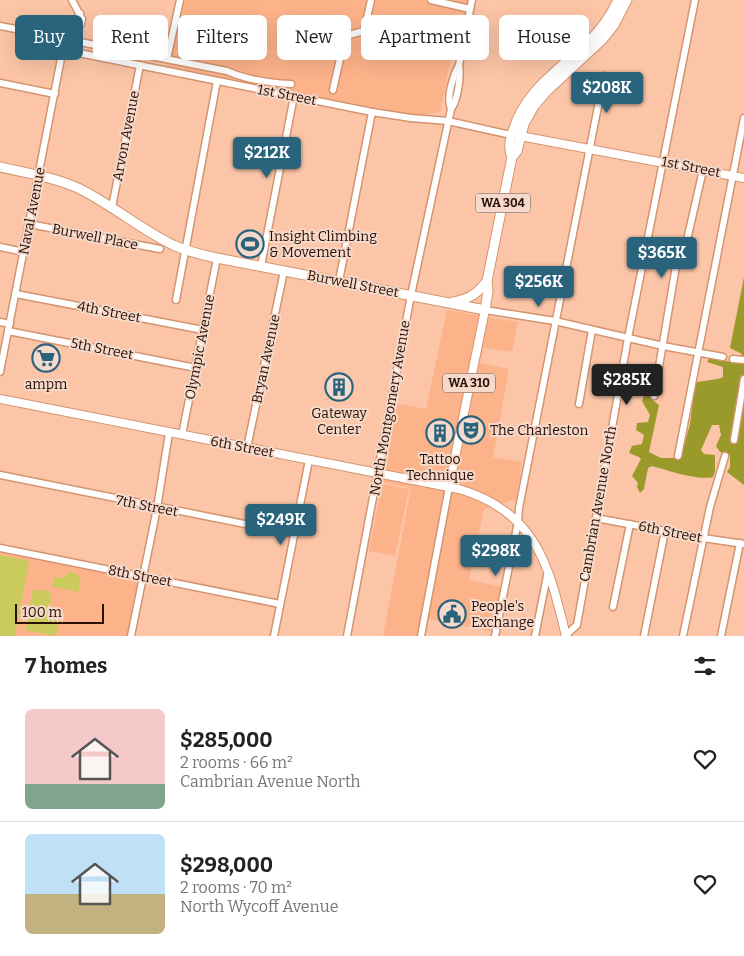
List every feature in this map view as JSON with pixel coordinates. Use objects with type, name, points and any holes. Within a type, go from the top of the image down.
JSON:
[{"type":"highway","name":"WA 304","points":[[516,135],[521,109],[533,92],[596,34],[607,20],[618,0]]},
{"type":"highway","name":"WA 304","points":[[485,310],[488,291],[487,281],[512,156],[509,149],[529,113],[540,98],[602,40],[614,25],[627,0]]},
{"type":"highway","name":"Burwell Street","points":[[0,167],[39,176],[76,188],[158,237],[186,250],[217,258],[485,310]]},
{"type":"highway","points":[[449,303],[472,296],[487,281]]},
{"type":"main road","name":"1st Street","points":[[516,135],[744,178]]},
{"type":"main road","name":"WA 310","points":[[449,487],[485,310]]},
{"type":"main road","name":"6th Street","points":[[0,399],[449,487],[482,497],[502,509],[518,522],[536,544],[548,570],[566,636]]},
{"type":"street","points":[[72,0],[80,13]]},
{"type":"street","points":[[168,54],[180,0]]},
{"type":"street","points":[[351,34],[364,31],[371,0]]},
{"type":"street","points":[[431,0],[470,9]]},
{"type":"street","name":"North Montgomery Avenue","points":[[347,636],[411,295],[450,109],[454,105],[458,86],[459,65],[472,0]]},
{"type":"street","name":"Cambrian Avenue North","points":[[566,636],[577,625],[628,338],[695,0]]},
{"type":"street","points":[[0,26],[15,29]]},
{"type":"street","name":"1st Street","points":[[83,52],[140,65],[372,112],[448,121],[516,135]]},
{"type":"street","points":[[168,59],[228,71],[240,76],[291,84]]},
{"type":"street","name":"Naval Avenue","points":[[0,372],[62,60]]},
{"type":"street","points":[[333,90],[340,60]]},
{"type":"street","name":"Arvon Avenue","points":[[112,208],[140,65]]},
{"type":"street","points":[[495,636],[518,522],[554,321],[604,76]]},
{"type":"street","points":[[176,300],[217,81]]},
{"type":"street","points":[[0,83],[55,94]]},
{"type":"street","points":[[261,266],[294,96]]},
{"type":"street","points":[[339,281],[372,112]]},
{"type":"street","points":[[678,456],[744,118]]},
{"type":"street","points":[[654,396],[676,266],[687,240],[703,170]]},
{"type":"street","name":"Burwell Place","points":[[29,224],[160,249]]},
{"type":"street","points":[[0,248],[24,252]]},
{"type":"street","name":"Olympic Avenue","points":[[182,435],[217,258]]},
{"type":"street","name":"Bryan Avenue","points":[[247,448],[284,271]]},
{"type":"street","name":"4th Street","points":[[16,294],[203,330]]},
{"type":"street","name":"Burwell Street","points":[[485,310],[554,321],[663,346],[722,357]]},
{"type":"street","name":"5th Street","points":[[0,322],[9,327],[196,368]]},
{"type":"street","points":[[578,404],[592,330]]},
{"type":"street","points":[[733,359],[744,360]]},
{"type":"street","points":[[734,440],[744,379]]},
{"type":"street","points":[[131,636],[170,433]]},
{"type":"street","points":[[684,636],[713,494],[725,456]]},
{"type":"street","points":[[274,636],[309,460]]},
{"type":"street","name":"7th Street","points":[[0,476],[295,534]]},
{"type":"street","points":[[421,636],[449,487]]},
{"type":"street","name":"6th Street","points":[[596,518],[742,544]]},
{"type":"street","points":[[613,607],[630,524]]},
{"type":"street","points":[[644,636],[664,531]]},
{"type":"street","points":[[722,636],[742,544]]},
{"type":"street","name":"8th Street","points":[[0,548],[280,604]]},
{"type":"street","points":[[534,636],[548,570]]},
{"type":"shaded area","points":[[180,0],[472,0],[469,15],[361,15],[361,60],[451,60],[440,112],[415,116],[166,67]]},
{"type":"shaded area","points":[[744,277],[744,485],[727,472],[730,467],[730,455],[720,452],[716,446],[721,435],[719,425],[712,425],[701,450],[704,454],[715,455],[713,477],[699,478],[652,466],[648,468],[644,489],[640,493],[637,487],[638,483],[632,476],[641,459],[629,453],[632,446],[642,444],[644,435],[636,430],[637,423],[648,422],[650,415],[642,401],[648,385],[652,386],[651,399],[659,405],[649,452],[661,458],[681,458],[690,424],[697,382],[723,377],[723,367],[707,362],[709,358],[737,363],[742,354],[730,348]]},
{"type":"shaded area","points":[[447,310],[518,322],[512,352],[484,348],[480,363],[509,369],[493,457],[522,462],[516,499],[484,509],[469,580],[502,587],[493,632],[428,619],[425,636],[383,636],[411,488],[382,482],[396,403],[426,409]]},
{"type":"shaded area","points":[[382,484],[409,489],[395,556],[369,551]]},
{"type":"shaded area","points":[[0,548],[142,576],[131,636],[0,636]]},
{"type":"shaded area","points":[[0,555],[26,560],[29,564],[15,636],[0,636]]},
{"type":"shaded area","points":[[70,572],[75,573],[81,579],[78,592],[51,586],[55,577],[63,578]]},
{"type":"shaded area","points":[[33,589],[47,591],[52,595],[51,613],[59,620],[56,636],[25,630]]},
{"type":"place","name":"Insight Climbing & Movement","points":[[250,244]]},
{"type":"place","name":"ampm","points":[[46,358]]},
{"type":"place","name":"Gateway Center","points":[[339,387]]},
{"type":"place","name":"The Charleston","points":[[471,430]]},
{"type":"place","name":"Tattoo Technique","points":[[440,433]]},
{"type":"place","name":"People's Exchange","points":[[452,614]]}]
